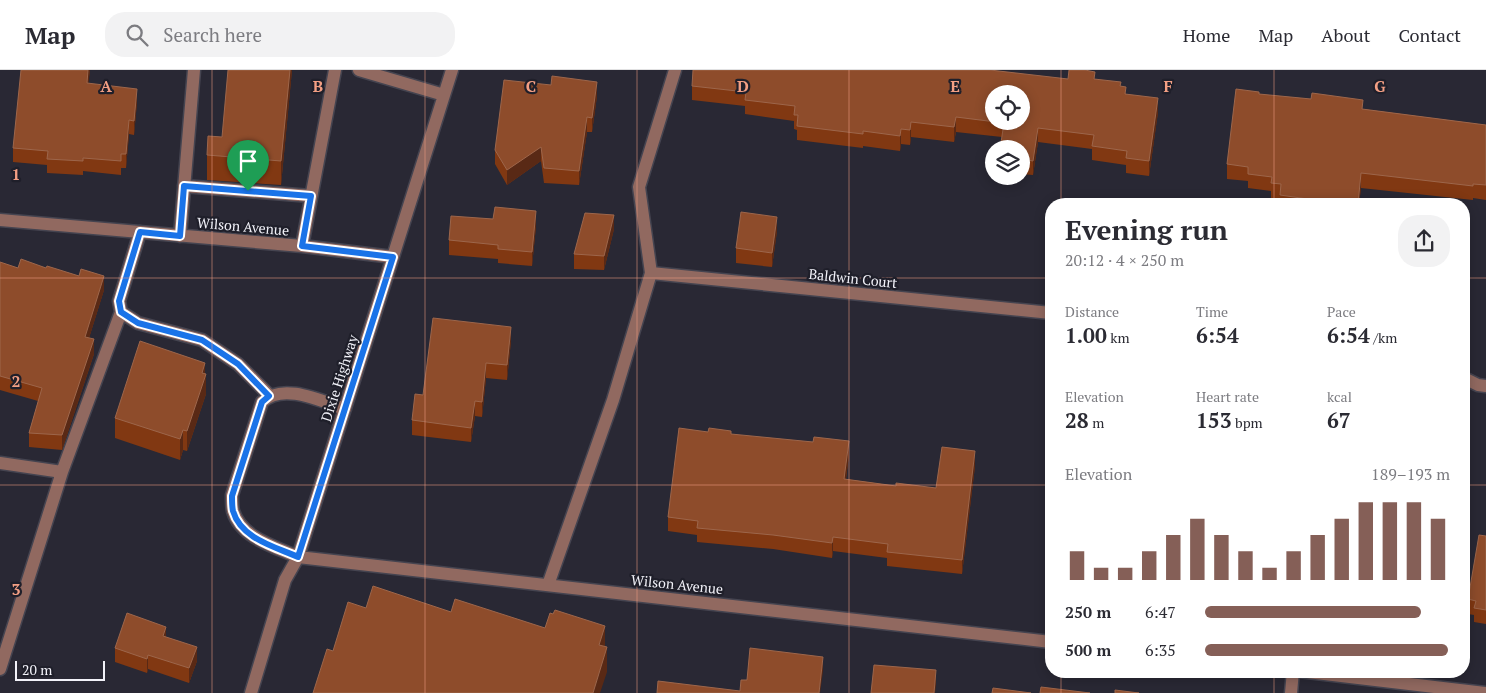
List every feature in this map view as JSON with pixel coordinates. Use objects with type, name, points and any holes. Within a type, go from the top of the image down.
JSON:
[{"type":"street","points":[[180,236],[194,70]]},
{"type":"street","points":[[302,246],[335,70]]},
{"type":"street","points":[[359,70],[444,95]]},
{"type":"street","name":"Dixie Highway","points":[[251,693],[286,580],[298,557],[452,70]]},
{"type":"street","points":[[548,584],[613,400],[651,273],[639,187],[674,70]]},
{"type":"street","points":[[184,186],[311,196]]},
{"type":"street","name":"Wilson Avenue","points":[[0,220],[302,246],[393,257]]},
{"type":"street","points":[[0,669],[62,472],[121,312],[119,301],[140,232]]},
{"type":"street","name":"Baldwin Court","points":[[651,273],[1045,312]]},
{"type":"street","points":[[121,312],[138,323],[202,340],[238,364],[269,396],[294,393],[345,409]]},
{"type":"street","points":[[1470,381],[1486,386]]},
{"type":"street","name":"Wilson Avenue","points":[[269,396],[262,402],[232,496],[233,511],[240,524],[252,537],[298,557],[1045,641]]},
{"type":"street","points":[[0,463],[62,472]]},
{"type":"street","points":[[1291,693],[1292,678]]},
{"type":"street","points":[[1358,678],[1486,693]]},
{"type":"building","points":[[21,70],[88,70],[87,83],[137,89],[134,121],[129,120],[126,154],[121,154],[121,161],[83,158],[83,161],[47,159],[48,151],[13,148]]},
{"type":"building","points":[[228,70],[290,70],[281,161],[207,155],[208,136],[222,137]]},
{"type":"building","points":[[693,70],[990,70],[1068,79],[1069,70],[1085,70],[1095,72],[1094,79],[1121,82],[1120,86],[1126,87],[1125,94],[1158,98],[1149,161],[1126,158],[1127,151],[1092,146],[1094,135],[1038,128],[1033,161],[1030,160],[1030,140],[1001,140],[1003,130],[1030,130],[1030,85],[985,85],[985,121],[956,117],[954,127],[911,122],[910,130],[901,129],[900,136],[863,131],[863,134],[797,126],[798,115],[794,115],[795,106],[745,100],[746,92],[692,86]]},
{"type":"building","points":[[552,76],[597,82],[592,118],[587,117],[579,171],[544,168],[541,147],[507,170],[495,150],[504,80],[551,85]]},
{"type":"building","points":[[1236,89],[1259,92],[1259,94],[1311,99],[1312,93],[1363,100],[1362,109],[1486,125],[1486,185],[1473,184],[1473,186],[1361,173],[1359,198],[1301,198],[1280,195],[1281,184],[1271,183],[1272,177],[1248,174],[1248,167],[1227,164]]},
{"type":"building","points":[[495,207],[536,211],[532,252],[498,249],[498,245],[449,240],[451,216],[493,219]]},
{"type":"building","points":[[741,212],[777,217],[772,253],[736,248]]},
{"type":"building","points":[[585,213],[614,215],[604,256],[574,254]]},
{"type":"building","points":[[21,259],[46,268],[47,266],[79,276],[81,269],[104,276],[85,337],[94,339],[62,435],[29,433],[42,388],[0,376],[0,262],[18,268]]},
{"type":"building","points":[[433,318],[511,327],[507,365],[486,363],[482,402],[475,401],[471,428],[412,420],[415,394],[423,395]]},
{"type":"building","points":[[140,341],[205,363],[202,373],[206,374],[187,431],[183,430],[180,439],[115,418]]},
{"type":"building","points":[[679,428],[708,432],[709,428],[731,431],[731,434],[813,442],[814,437],[849,441],[844,479],[896,486],[896,483],[936,488],[942,447],[975,451],[962,560],[887,552],[888,544],[833,537],[832,543],[697,528],[698,521],[668,517]]},
{"type":"building","points":[[1479,535],[1486,536],[1486,610],[1474,608],[1476,601],[1470,600],[1470,587]]},
{"type":"building","points":[[373,586],[451,612],[455,599],[545,628],[550,613],[553,614],[555,610],[605,626],[599,645],[607,647],[593,693],[313,693],[327,649],[333,651],[348,602],[366,608]]},
{"type":"building","points":[[127,613],[166,627],[163,636],[197,647],[189,668],[148,655],[147,659],[115,648]]},
{"type":"building","points":[[750,648],[823,657],[819,693],[657,693],[658,681],[740,691],[741,680],[747,680]]},
{"type":"building","points":[[874,665],[936,670],[934,693],[871,693]]},
{"type":"building","points":[[1041,687],[1090,693],[1040,693]]},
{"type":"building","points":[[993,688],[1031,693],[992,693]]},
{"type":"building","points":[[1115,690],[1139,693],[1115,693]]},
{"type":"route","points":[[184,186],[248,191],[311,196],[302,246],[393,257],[298,557],[252,537],[240,524],[233,511],[232,496],[262,402],[269,396],[238,364],[202,340],[138,323],[121,312],[119,301],[140,232],[180,236],[184,186]]}]
